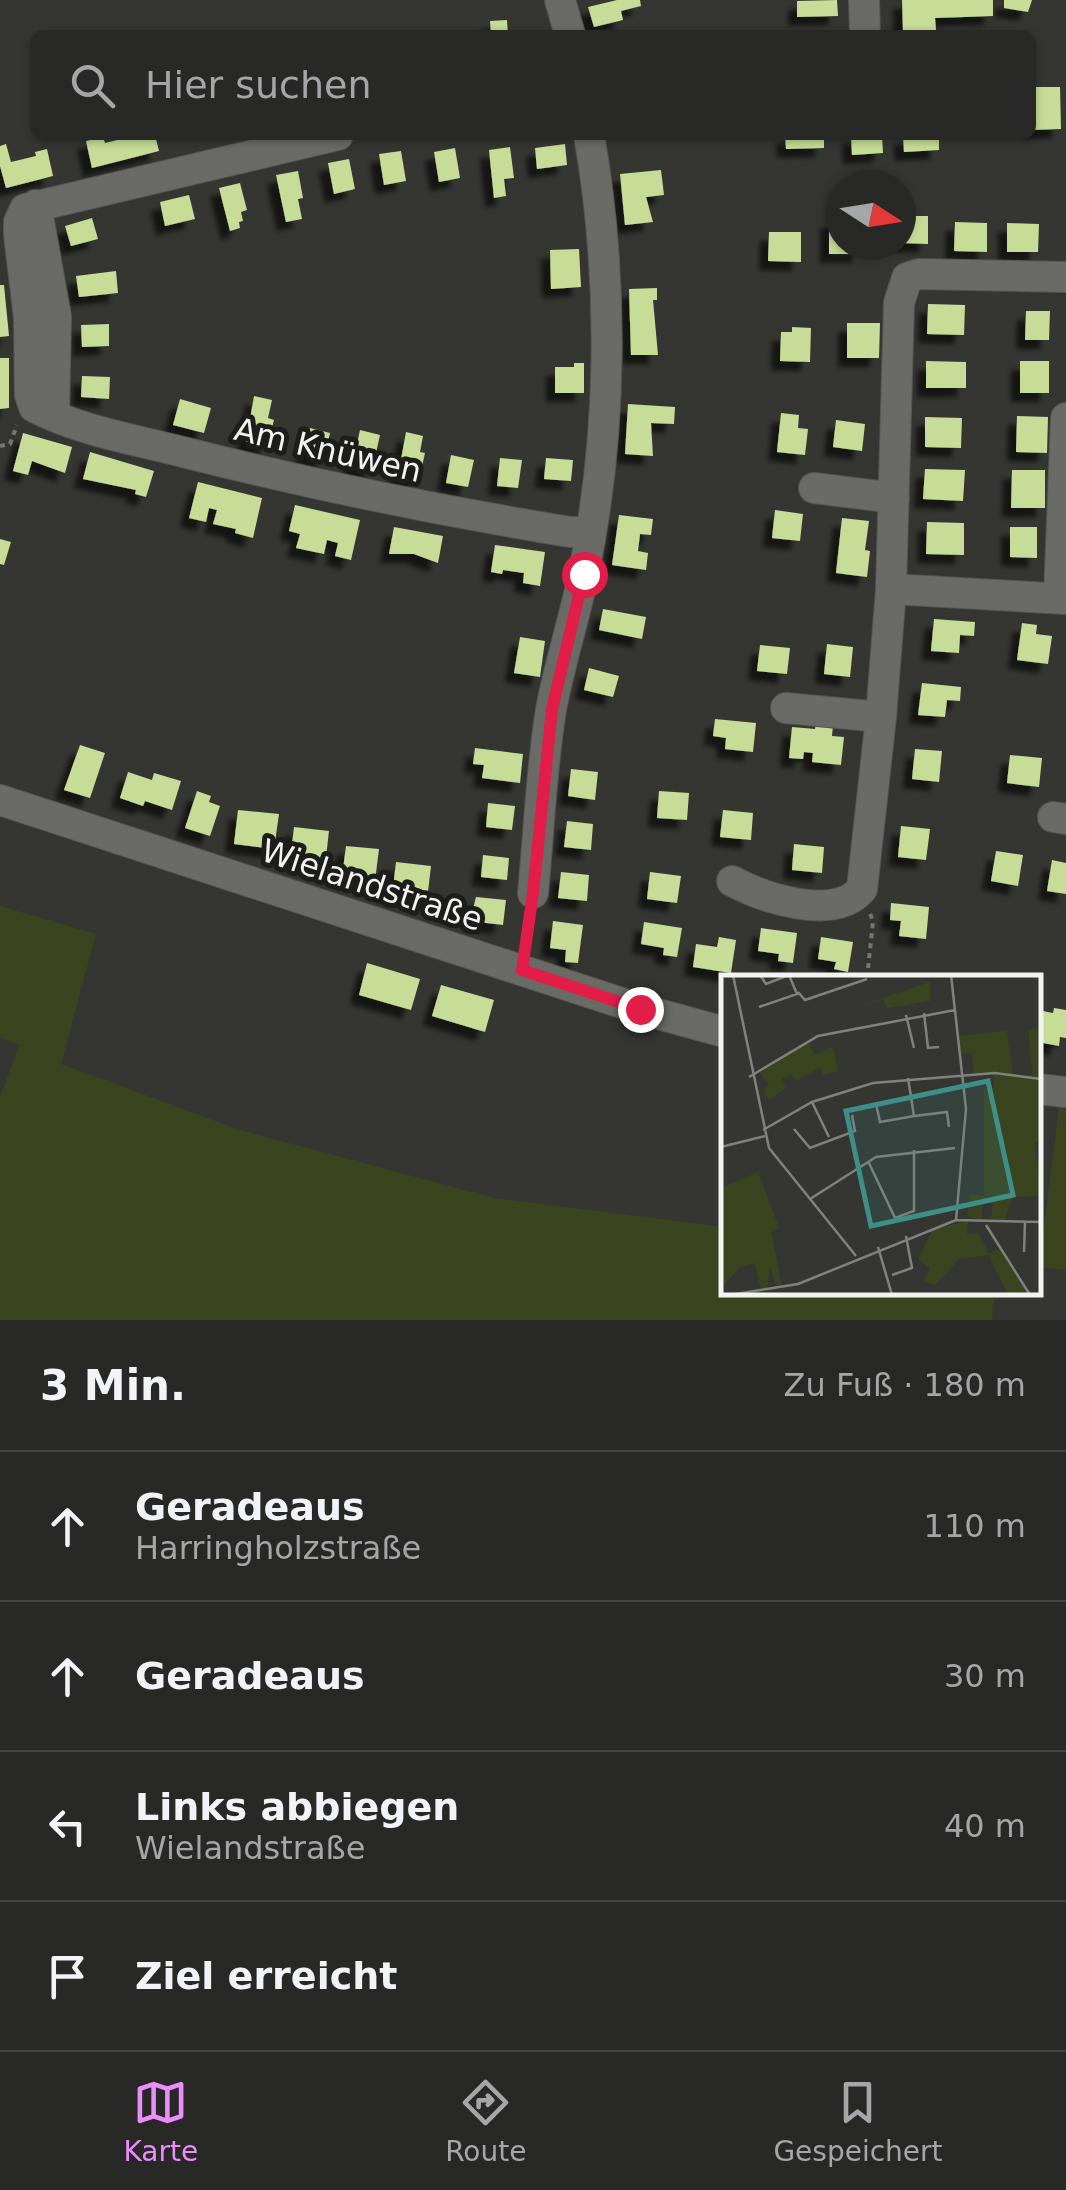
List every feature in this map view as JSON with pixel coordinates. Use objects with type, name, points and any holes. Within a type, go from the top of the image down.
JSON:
[{"type":"street","points":[[560,0],[569,30]]},
{"type":"street","points":[[864,0],[865,30]]},
{"type":"street","points":[[44,411],[30,395],[30,318],[20,214],[36,205],[316,140]]},
{"type":"street","points":[[533,893],[552,709],[584,574],[596,491],[606,324],[604,259],[589,140]]},
{"type":"street","points":[[732,880],[760,896],[828,906],[852,900],[862,889],[881,717],[894,498],[899,303],[907,278],[919,274],[1066,277]]},
{"type":"street","name":"Am Knüwen","points":[[44,411],[138,441],[365,496],[570,532],[590,532]]},
{"type":"street","points":[[890,589],[1063,599],[1066,418]]},
{"type":"street","points":[[814,488],[894,498]]},
{"type":"street","points":[[786,708],[881,717]]},
{"type":"street","name":"Wielandstraße","points":[[0,800],[640,1009],[721,1031]]},
{"type":"street","points":[[1041,1089],[1066,1092]]},
{"type":"path","points":[[0,446],[10,444],[18,421],[44,411]]},
{"type":"path","points":[[862,889],[873,922],[867,975]]},
{"type":"path","points":[[522,970],[533,893]]},
{"type":"green space","points":[[0,906],[96,934],[61,1064],[240,1130],[494,1198],[721,1227],[721,1295],[995,1295],[992,1320],[0,1320],[0,1096],[20,1045],[0,1037]]},
{"type":"green space","points":[[1059,1108],[1066,1109],[1066,1270],[1041,1267]]},
{"type":"building","points":[[617,0],[640,0],[641,6],[621,11],[623,20],[594,27],[588,7]]},
{"type":"building","points":[[837,0],[838,16],[797,17],[797,1]]},
{"type":"building","points":[[902,0],[993,0],[993,16],[935,18],[936,30],[903,30]]},
{"type":"building","points":[[1004,0],[1032,0],[1028,12],[1004,8]]},
{"type":"building","points":[[507,20],[508,30],[491,30],[490,21]]},
{"type":"building","points":[[1036,87],[1060,87],[1061,129],[1036,130]]},
{"type":"building","points":[[156,140],[159,151],[92,168],[86,141]]},
{"type":"building","points":[[785,140],[824,140],[824,148],[786,149]]},
{"type":"building","points":[[851,140],[882,140],[883,153],[852,155]]},
{"type":"building","points":[[903,140],[939,140],[939,150],[904,152]]},
{"type":"building","points":[[6,144],[11,162],[47,149],[53,176],[6,188],[0,146]]},
{"type":"building","points":[[565,144],[567,165],[537,169],[535,148]]},
{"type":"building","points":[[510,147],[514,178],[504,179],[506,196],[494,198],[489,150]]},
{"type":"building","points":[[455,148],[460,178],[439,182],[434,152]]},
{"type":"building","points":[[401,151],[406,181],[384,185],[379,154]]},
{"type":"building","points":[[349,159],[355,189],[334,194],[328,163]]},
{"type":"building","points":[[661,170],[664,195],[646,197],[653,222],[625,225],[620,174]]},
{"type":"building","points":[[298,171],[302,219],[286,222],[276,175]]},
{"type":"building","points":[[240,183],[247,210],[241,212],[240,228],[230,231],[219,188]]},
{"type":"building","points":[[189,195],[195,219],[165,226],[160,202]]},
{"type":"building","points":[[916,216],[928,216],[928,244],[916,244]]},
{"type":"building","points":[[92,218],[98,239],[71,246],[65,226]]},
{"type":"building","points":[[955,222],[987,223],[987,252],[954,251]]},
{"type":"building","points":[[1007,223],[1039,224],[1038,252],[1007,252]]},
{"type":"building","points":[[769,232],[801,232],[801,262],[768,261]]},
{"type":"building","points":[[579,249],[581,287],[551,289],[550,250]]},
{"type":"building","points":[[116,271],[118,293],[79,297],[76,276]]},
{"type":"building","points":[[0,285],[4,285],[9,336],[0,337]]},
{"type":"building","points":[[657,288],[657,300],[653,300],[658,355],[631,355],[629,289]]},
{"type":"building","points":[[928,304],[965,305],[964,335],[927,334]]},
{"type":"building","points":[[1026,311],[1050,311],[1049,340],[1025,340]]},
{"type":"building","points":[[847,323],[880,323],[879,358],[847,358]]},
{"type":"building","points":[[109,324],[109,346],[82,347],[81,325]]},
{"type":"building","points":[[792,327],[811,328],[810,362],[780,361],[781,332],[792,332]]},
{"type":"building","points":[[0,358],[9,358],[9,408],[0,409]]},
{"type":"building","points":[[926,361],[966,362],[966,388],[926,388]]},
{"type":"building","points":[[1020,361],[1049,361],[1049,393],[1020,393]]},
{"type":"building","points":[[574,363],[584,363],[584,393],[555,393],[555,367],[574,367]]},
{"type":"building","points":[[82,376],[110,377],[109,399],[81,397]]},
{"type":"building","points":[[254,396],[272,400],[268,418],[274,420],[267,447],[246,442]]},
{"type":"building","points":[[180,399],[211,408],[204,433],[173,425]]},
{"type":"building","points":[[628,404],[675,407],[674,424],[651,423],[653,456],[625,454]]},
{"type":"building","points":[[781,413],[799,415],[798,428],[808,429],[805,455],[777,452]]},
{"type":"building","points":[[1017,416],[1048,417],[1047,453],[1016,452]]},
{"type":"building","points":[[925,417],[962,418],[961,448],[925,447]]},
{"type":"building","points":[[836,420],[865,424],[862,451],[833,447]]},
{"type":"building","points":[[310,428],[330,433],[324,460],[304,455]]},
{"type":"building","points":[[360,430],[380,435],[372,471],[352,466]]},
{"type":"building","points":[[406,432],[423,436],[420,452],[425,453],[419,480],[398,476]]},
{"type":"building","points":[[23,433],[72,447],[65,473],[32,461],[28,475],[13,471]]},
{"type":"building","points":[[90,452],[154,471],[146,497],[135,494],[136,490],[83,479]]},
{"type":"building","points":[[451,455],[474,460],[468,487],[446,483]]},
{"type":"building","points":[[500,458],[522,460],[518,488],[497,486]]},
{"type":"building","points":[[546,458],[573,460],[571,481],[544,479]]},
{"type":"building","points":[[925,469],[965,470],[963,501],[923,499]]},
{"type":"building","points":[[1012,470],[1045,470],[1045,508],[1011,508]]},
{"type":"building","points":[[198,482],[262,498],[253,538],[213,524],[217,510],[209,508],[206,522],[189,518]]},
{"type":"building","points":[[295,505],[360,520],[351,560],[335,556],[338,543],[327,540],[324,554],[296,548],[300,534],[289,531]]},
{"type":"building","points":[[775,510],[803,514],[800,541],[772,538]]},
{"type":"building","points":[[619,515],[653,519],[651,535],[640,534],[638,551],[648,553],[646,570],[612,565]]},
{"type":"building","points":[[842,518],[869,521],[867,577],[836,573]]},
{"type":"building","points":[[927,522],[964,523],[964,555],[926,554]]},
{"type":"building","points":[[394,527],[443,536],[438,563],[414,554],[389,554]]},
{"type":"building","points":[[1010,527],[1037,527],[1037,558],[1010,557]]},
{"type":"building","points":[[0,539],[11,542],[4,565],[0,564]]},
{"type":"building","points":[[495,545],[545,552],[540,586],[523,583],[524,573],[491,572]]},
{"type":"building","points":[[603,609],[646,617],[642,639],[599,630]]},
{"type":"building","points":[[934,619],[975,622],[974,636],[960,635],[959,653],[931,651]]},
{"type":"building","points":[[1022,623],[1037,625],[1036,634],[1052,636],[1048,664],[1017,660]]},
{"type":"building","points":[[520,637],[545,641],[540,677],[514,673]]},
{"type":"building","points":[[827,644],[853,647],[850,677],[824,674]]},
{"type":"building","points":[[760,645],[790,648],[787,674],[757,671]]},
{"type":"building","points":[[589,668],[619,676],[613,697],[584,690]]},
{"type":"building","points":[[922,683],[961,687],[960,701],[947,700],[945,717],[918,715]]},
{"type":"building","points":[[715,719],[756,723],[753,752],[725,749],[726,738],[713,736]]},
{"type":"building","points":[[816,724],[833,725],[832,736],[844,737],[841,765],[812,762],[813,753],[804,752],[803,759],[789,758],[792,727],[815,729]]},
{"type":"building","points":[[80,745],[105,753],[90,798],[64,790]]},
{"type":"building","points":[[475,748],[523,754],[520,783],[482,778],[484,765],[473,764]]},
{"type":"building","points":[[915,749],[942,751],[939,782],[912,779]]},
{"type":"building","points":[[1010,755],[1042,758],[1039,787],[1007,783]]},
{"type":"building","points":[[571,769],[598,772],[595,800],[568,796]]},
{"type":"building","points":[[128,772],[152,780],[154,773],[181,781],[172,810],[120,798]]},
{"type":"building","points":[[197,791],[211,796],[209,802],[220,806],[210,836],[185,828]]},
{"type":"building","points":[[659,791],[689,793],[687,820],[657,818]]},
{"type":"building","points":[[488,803],[515,806],[512,830],[486,827]]},
{"type":"building","points":[[238,810],[279,814],[274,849],[234,844]]},
{"type":"building","points":[[723,810],[753,813],[751,840],[720,837]]},
{"type":"building","points":[[567,821],[593,824],[591,850],[564,847]]},
{"type":"building","points":[[901,826],[930,829],[926,860],[898,857]]},
{"type":"building","points":[[294,827],[329,831],[325,866],[290,862]]},
{"type":"building","points":[[794,844],[824,847],[822,873],[792,870]]},
{"type":"building","points":[[346,846],[379,849],[375,881],[342,877]]},
{"type":"building","points":[[996,851],[1023,855],[1018,886],[991,881]]},
{"type":"building","points":[[483,855],[509,858],[507,880],[481,877]]},
{"type":"building","points":[[1052,860],[1066,863],[1066,894],[1047,891]]},
{"type":"building","points":[[396,862],[431,866],[427,900],[392,896]]},
{"type":"building","points":[[561,872],[589,875],[587,901],[558,898]]},
{"type":"building","points":[[650,872],[681,876],[677,903],[647,899]]},
{"type":"building","points":[[476,897],[506,900],[503,925],[470,921]]},
{"type":"building","points":[[891,903],[929,907],[926,939],[899,936],[901,921],[890,920]]},
{"type":"building","points":[[553,921],[583,925],[578,963],[565,962],[566,950],[550,948]]},
{"type":"building","points":[[644,922],[682,928],[677,957],[663,955],[664,948],[641,944]]},
{"type":"building","points":[[761,928],[797,933],[793,963],[778,961],[779,954],[758,951]]},
{"type":"building","points":[[719,937],[736,940],[731,973],[693,967],[696,944],[717,947]]},
{"type":"building","points":[[821,937],[853,942],[848,972],[834,969],[836,962],[818,959]]},
{"type":"building","points":[[367,963],[420,979],[411,1010],[359,995]]},
{"type":"building","points":[[441,985],[494,1000],[485,1032],[432,1016]]},
{"type":"building","points":[[1054,1008],[1066,1010],[1066,1038],[1060,1037],[1059,1046],[1041,1043],[1041,1011],[1053,1013]]},
{"type":"route","points":[[584,574],[552,709],[522,970],[640,1009]]}]
